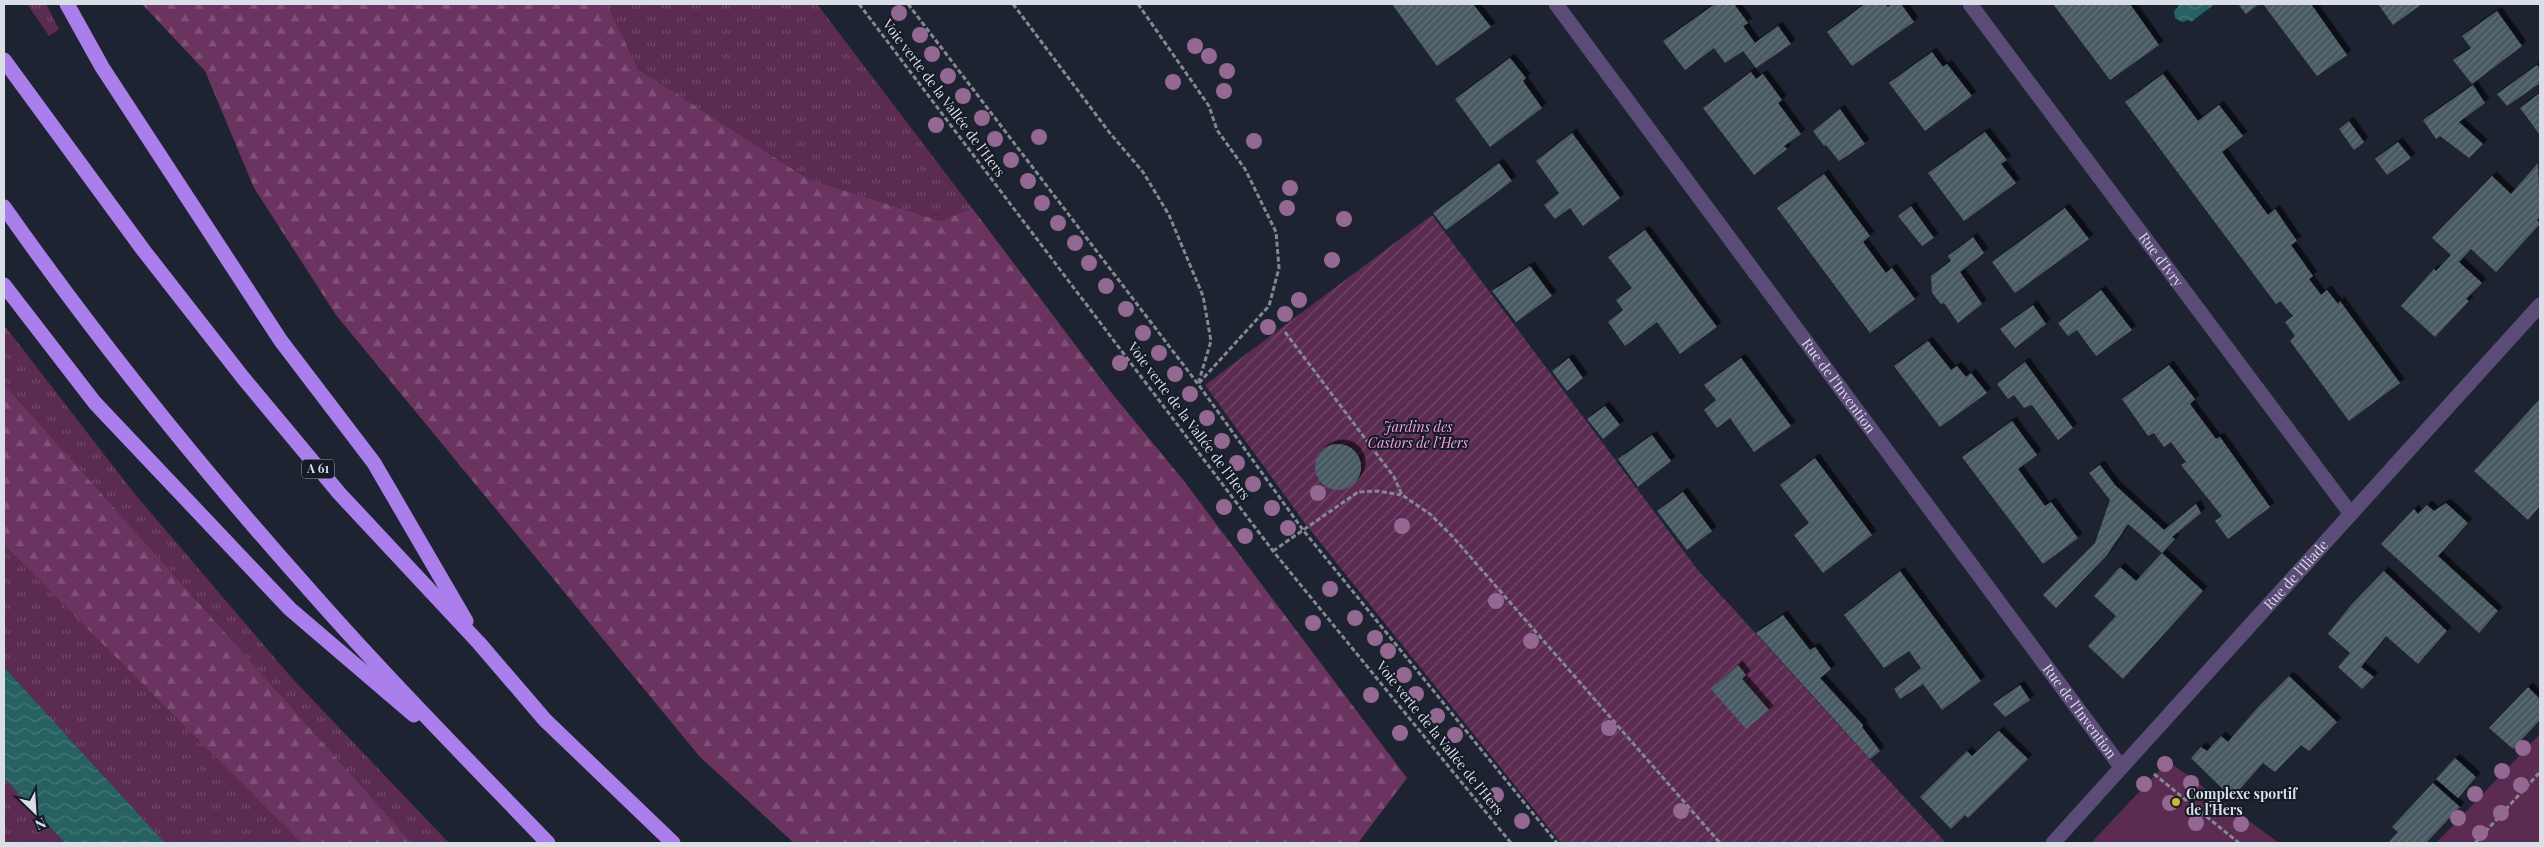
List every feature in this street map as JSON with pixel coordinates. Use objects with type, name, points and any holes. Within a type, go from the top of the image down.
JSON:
[{"type":"highway","points":[[67,4],[102,67],[281,341],[374,463],[479,644]]},
{"type":"highway","name":"A 61","points":[[4,60],[138,244],[244,379],[339,493],[479,644],[545,720],[673,843]]},
{"type":"highway","points":[[4,207],[125,368],[205,468],[314,596],[468,761],[548,843]]},
{"type":"highway","points":[[4,285],[95,403],[290,609],[468,761]]},
{"type":"street","name":"Rue de l'Invention","points":[[1556,4],[2120,767]]},
{"type":"street","name":"Rue d'Ivry","points":[[1970,4],[2351,514]]},
{"type":"street","name":"Rue de l'Iliade","points":[[2053,843],[2540,305]]},
{"type":"path","name":"Voie verte de la Vallée de l'Hers","points":[[859,4],[1273,551],[1511,843]]},
{"type":"path","points":[[908,4],[1198,384],[1303,530],[1557,843]]},
{"type":"path","points":[[1013,4],[1110,132],[1143,172],[1169,215],[1203,296],[1211,341],[1198,384]]},
{"type":"path","points":[[1138,4],[1208,106],[1217,130],[1245,169],[1276,232],[1279,268],[1270,306],[1198,384]]},
{"type":"path","points":[[1285,332],[1394,477],[1402,496]]},
{"type":"path","points":[[1273,551],[1358,492],[1378,491],[1402,496],[1430,514],[1453,537],[1720,843]]},
{"type":"path","points":[[2152,772],[2239,843]]},
{"type":"path","points":[[2475,843],[2540,772]]},
{"type":"green space","points":[[27,4],[46,4],[59,29],[49,36]]},
{"type":"green space","points":[[142,4],[607,4],[638,69],[808,179],[941,221],[972,208],[1110,391],[1184,481],[1407,778],[1358,843],[794,843],[700,757],[336,315],[254,188],[205,71]]},
{"type":"green space","points":[[607,4],[817,4],[972,208],[941,221],[808,179],[638,69]]},
{"type":"green space","name":"Jardins des Castors de l’Hers","points":[[1432,215],[1697,569],[1946,843],[1561,843],[1307,526],[1205,385]]},
{"type":"green space","points":[[4,325],[134,493],[291,677],[449,843],[412,843],[4,384]]},
{"type":"green space","points":[[4,384],[412,843],[301,843],[4,545]]},
{"type":"green space","points":[[4,545],[301,843],[165,843],[4,667]]},
{"type":"green space","points":[[2540,734],[2540,843],[2436,843]]},
{"type":"green space","name":"Complexe sportif de l'Hers","points":[[2168,761],[2279,843],[2091,843]]},
{"type":"green space","points":[[4,778],[65,843],[4,843]]},
{"type":"water","points":[[2177,4],[2215,4],[2191,22],[2189,20],[2182,22],[2175,18],[2174,11],[2179,6]]},
{"type":"water","points":[[4,667],[165,843],[65,843],[4,778]]},
{"type":"building","points":[[1392,4],[1473,4],[1491,27],[1437,66]]},
{"type":"building","points":[[1715,4],[1734,4],[1748,23],[1743,26],[1755,43],[1778,26],[1791,44],[1756,68],[1743,51],[1725,63],[1714,48],[1685,70],[1663,41]]},
{"type":"building","points":[[1865,4],[1885,4],[1888,7],[1892,4],[1901,4],[1914,22],[1852,66],[1827,32]]},
{"type":"building","points":[[2053,4],[2130,4],[2159,45],[2110,80]]},
{"type":"building","points":[[2238,4],[2259,4],[2246,14]]},
{"type":"building","points":[[2263,4],[2311,4],[2347,55],[2317,76]]},
{"type":"building","points":[[2378,4],[2422,4],[2393,25]]},
{"type":"building","points":[[2497,11],[2522,46],[2472,84],[2453,60],[2471,48],[2462,36]]},
{"type":"building","points":[[1932,52],[1943,67],[1947,64],[1972,96],[1925,131],[1889,83]]},
{"type":"building","points":[[1510,58],[1526,78],[1523,81],[1542,108],[1490,147],[1455,99]]},
{"type":"building","points":[[2537,65],[2540,69],[2540,83],[2507,106],[2497,94]]},
{"type":"building","points":[[1751,72],[1756,79],[1763,74],[1782,100],[1778,103],[1801,134],[1784,146],[1787,149],[1754,175],[1703,108]]},
{"type":"building","points":[[2163,74],[2198,121],[2219,105],[2243,136],[2222,152],[2268,215],[2275,209],[2297,241],[2291,245],[2313,276],[2309,279],[2321,295],[2327,290],[2338,304],[2340,301],[2400,383],[2349,421],[2290,341],[2295,336],[2285,322],[2293,316],[2280,301],[2276,304],[2125,102]]},
{"type":"building","points":[[2473,85],[2485,103],[2459,122],[2483,144],[2469,158],[2440,136],[2436,139],[2423,120]]},
{"type":"building","points":[[2540,93],[2540,135],[2520,108]]},
{"type":"building","points":[[1840,109],[1865,144],[1839,161],[1826,145],[1824,146],[1813,131]]},
{"type":"building","points":[[2349,121],[2364,142],[2354,150],[2339,129]]},
{"type":"building","points":[[1985,132],[2007,160],[2001,164],[2016,183],[1964,221],[1928,173]]},
{"type":"building","points":[[1572,133],[1620,198],[1583,226],[1570,208],[1555,219],[1544,205],[1559,193],[1536,161]]},
{"type":"building","points":[[2398,142],[2411,158],[2387,175],[2375,159]]},
{"type":"building","points":[[1499,163],[1512,181],[1446,230],[1433,213]]},
{"type":"building","points":[[2538,163],[2540,217],[2537,220],[2540,224],[2496,272],[2471,249],[2459,262],[2482,283],[2466,299],[2469,301],[2435,337],[2401,306],[2434,269],[2436,271],[2451,255],[2432,238],[2492,176],[2511,194]]},
{"type":"building","points":[[1824,174],[1870,236],[1863,242],[1886,273],[1892,268],[1915,299],[1870,333],[1777,208]]},
{"type":"building","points":[[1911,206],[1934,238],[1922,246],[1898,216]]},
{"type":"building","points":[[2065,208],[2089,239],[2015,293],[1992,262]]},
{"type":"building","points":[[1645,230],[1717,327],[1680,354],[1657,322],[1625,346],[1608,322],[1623,310],[1616,300],[1632,288],[1608,257]]},
{"type":"building","points":[[1973,237],[1984,253],[1960,272],[1982,304],[1958,323],[1944,303],[1941,304],[1932,293],[1931,276],[1951,261],[1948,256]]},
{"type":"building","points":[[1530,266],[1552,296],[1516,322],[1492,291]]},
{"type":"building","points":[[2101,290],[2132,330],[2096,356],[2077,330],[2068,336],[2058,323]]},
{"type":"building","points":[[2033,305],[2046,324],[2015,348],[2000,329]]},
{"type":"building","points":[[1928,341],[1951,370],[1957,366],[1966,377],[1971,373],[1987,393],[1940,427],[1894,366]]},
{"type":"building","points":[[1569,358],[1583,378],[1567,391],[1552,371]]},
{"type":"building","points":[[1741,358],[1791,426],[1754,452],[1730,418],[1717,428],[1704,410],[1716,400],[1704,385]]},
{"type":"building","points":[[2025,362],[2073,428],[2058,440],[2032,405],[2024,408],[2014,395],[2008,399],[1997,384]]},
{"type":"building","points":[[2169,365],[2195,399],[2190,404],[2216,439],[2220,437],[2270,507],[2228,539],[2215,521],[2222,516],[2181,465],[2186,462],[2171,442],[2164,447],[2154,433],[2148,436],[2122,399]]},
{"type":"building","points":[[2540,399],[2540,506],[2528,520],[2474,471]]},
{"type":"building","points":[[1605,406],[1620,425],[1603,439],[1587,419]]},
{"type":"building","points":[[2012,421],[2037,455],[2018,469],[2045,506],[2051,502],[2078,538],[2043,564],[1962,457]]},
{"type":"building","points":[[1652,435],[1671,461],[1638,487],[1618,459]]},
{"type":"building","points":[[1334,444],[1342,444],[1351,448],[1357,454],[1361,467],[1357,480],[1351,486],[1342,490],[1334,490],[1325,486],[1319,480],[1315,471],[1315,463],[1319,454],[1325,448]]},
{"type":"building","points":[[1815,458],[1872,535],[1823,573],[1794,535],[1809,523],[1780,485]]},
{"type":"building","points":[[2100,465],[2115,485],[2164,530],[2196,504],[2201,513],[2172,537],[2175,539],[2162,553],[2128,524],[2107,555],[2056,608],[2043,595],[2095,543],[2110,500],[2089,473]]},
{"type":"building","points":[[1683,492],[1712,531],[1687,550],[1657,511]]},
{"type":"building","points":[[2446,503],[2468,523],[2438,556],[2498,611],[2479,633],[2381,544],[2414,509],[2418,514],[2427,505],[2434,511]]},
{"type":"building","points":[[2162,553],[2203,591],[2123,679],[2088,646],[2116,616],[2094,596],[2120,567],[2136,581]]},
{"type":"building","points":[[1900,571],[1981,681],[1942,710],[1923,684],[1900,699],[1894,689],[1921,668],[1909,651],[1884,668],[1844,615]]},
{"type":"building","points":[[2384,571],[2447,631],[2418,664],[2386,636],[2361,667],[2374,677],[2362,689],[2338,667],[2350,653],[2328,634],[2351,605]]},
{"type":"building","points":[[1783,615],[1810,650],[1815,647],[1831,669],[1820,678],[1863,725],[1862,727],[1880,751],[1870,759],[1756,633]]},
{"type":"building","points":[[1738,665],[1746,675],[1742,679],[1769,710],[1746,729],[1711,689]]},
{"type":"building","points":[[2289,676],[2337,722],[2309,751],[2301,745],[2275,772],[2263,763],[2232,798],[2191,758],[2201,747],[2207,751],[2221,736],[2228,742],[2259,706]]},
{"type":"building","points":[[2020,685],[2030,700],[2005,717],[1993,704]]},
{"type":"building","points":[[2528,687],[2540,699],[2540,720],[2513,749],[2489,728]]},
{"type":"building","points":[[1999,731],[2028,759],[1968,818],[1965,815],[1951,829],[1920,797],[1967,751],[1972,756]]},
{"type":"building","points":[[2455,758],[2476,777],[2458,798],[2436,779]]},
{"type":"building","points":[[2433,783],[2460,807],[2426,843],[2388,843],[2398,832],[2392,827]]},
{"type":"place","name":"Complexe sportif de l'Hers","points":[[2176,802]]}]
